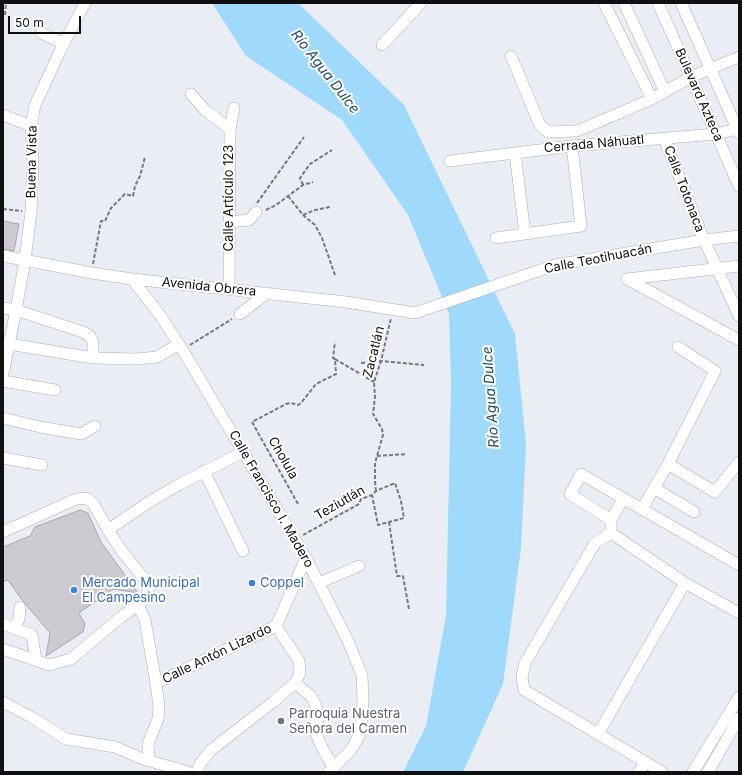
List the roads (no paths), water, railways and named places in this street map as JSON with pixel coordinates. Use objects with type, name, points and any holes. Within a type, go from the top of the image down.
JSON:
[{"type":"street","name":"Buena Vista","points":[[3,374],[6,344],[16,310],[25,260],[31,212],[33,163],[31,126],[35,105],[63,43],[85,3]]},
{"type":"street","points":[[382,45],[421,3]]},
{"type":"street","points":[[604,3],[652,99]]},
{"type":"street","points":[[624,3],[665,92]]},
{"type":"street","name":"Bulevard Azteca","points":[[658,3],[739,186]]},
{"type":"street","name":"Bulevard Azteca","points":[[681,3],[738,131]]},
{"type":"street","points":[[611,18],[630,15]]},
{"type":"street","points":[[41,33],[63,43]]},
{"type":"street","points":[[511,56],[540,125],[548,132],[577,131],[652,99],[691,77],[739,57]]},
{"type":"street","points":[[191,94],[205,110],[230,129]]},
{"type":"street","name":"Calle Artículo 123","points":[[229,289],[230,129],[234,108]]},
{"type":"street","points":[[3,115],[31,126]]},
{"type":"street","name":"Cerrada Náhuatl","points":[[450,161],[572,146],[738,131]]},
{"type":"street","name":"Calle Totonaca","points":[[664,138],[704,240],[739,316]]},
{"type":"street","points":[[496,238],[581,226],[572,146]]},
{"type":"street","points":[[514,153],[525,234]]},
{"type":"street","points":[[229,222],[248,220],[256,212]]},
{"type":"street","name":"Calle Teotihuacán","points":[[415,313],[555,265],[704,240],[739,236]]},
{"type":"street","name":"Avenida Obrera","points":[[3,256],[132,279],[346,302],[415,313]]},
{"type":"street","points":[[739,266],[627,279],[739,340]]},
{"type":"street","name":"Calle Francisco I. Madero","points":[[132,279],[160,315],[181,347],[295,539],[348,641],[362,675],[363,701],[361,732],[351,750],[331,770]]},
{"type":"street","points":[[240,314],[267,293]]},
{"type":"street","points":[[3,308],[16,310],[83,332],[90,336],[93,342],[93,358]]},
{"type":"street","points":[[6,344],[93,358],[136,359],[157,357],[181,347]]},
{"type":"street","points":[[642,509],[668,464],[716,370],[678,347]]},
{"type":"street","points":[[3,381],[55,390]]},
{"type":"street","points":[[3,418],[40,427],[81,434],[95,426]]},
{"type":"street","points":[[108,530],[149,502],[204,471],[243,452]]},
{"type":"street","points":[[3,458],[42,465]]},
{"type":"street","points":[[668,464],[715,492],[739,462]]},
{"type":"street","points":[[204,471],[243,551]]},
{"type":"street","points":[[611,520],[570,494],[581,474],[739,565]]},
{"type":"street","points":[[654,488],[694,512]]},
{"type":"street","points":[[3,532],[76,499],[87,498],[93,503],[121,550],[149,585],[147,596],[138,606],[121,617],[71,659],[49,665],[3,649]]},
{"type":"street","points":[[611,533],[611,520],[623,499]]},
{"type":"street","points":[[611,533],[685,582],[739,613]]},
{"type":"street","points":[[611,533],[595,543],[525,663],[522,677],[524,690],[662,772]]},
{"type":"street","name":"Calle Antón Lizardo","points":[[156,683],[276,626],[306,558]]},
{"type":"street","points":[[319,583],[359,566]]},
{"type":"street","points":[[598,734],[685,582]]},
{"type":"street","points":[[138,606],[145,620],[156,683],[158,707],[158,719],[148,744],[149,761]]},
{"type":"street","points":[[14,629],[18,619],[20,607]]},
{"type":"street","points":[[3,624],[32,635],[36,660]]},
{"type":"street","points":[[197,772],[200,764],[211,750],[246,724],[295,682],[300,673],[299,661],[276,626]]},
{"type":"street","points":[[295,682],[311,696],[316,706],[318,718],[316,733],[331,770]]},
{"type":"street","points":[[693,772],[739,697]]},
{"type":"street","points":[[3,702],[33,718],[66,739],[115,747],[149,761],[188,772]]},
{"type":"street","points":[[708,772],[739,718]]},
{"type":"street","points":[[639,772],[645,762]]},
{"type":"water","name":"Río Agua Dulce","points":[[212,3],[298,3],[404,105],[515,334],[526,444],[521,548],[503,684],[463,772],[403,772],[426,726],[446,615],[451,383],[449,314],[408,215],[342,120],[246,56]]},
{"type":"place","name":"Coppel","points":[[252,583]]},
{"type":"place","name":"Mercado Municipal El Campesino","points":[[74,590]]},
{"type":"place","name":"Parroquia Nuestra Señora del Carmen","points":[[281,721]]}]
